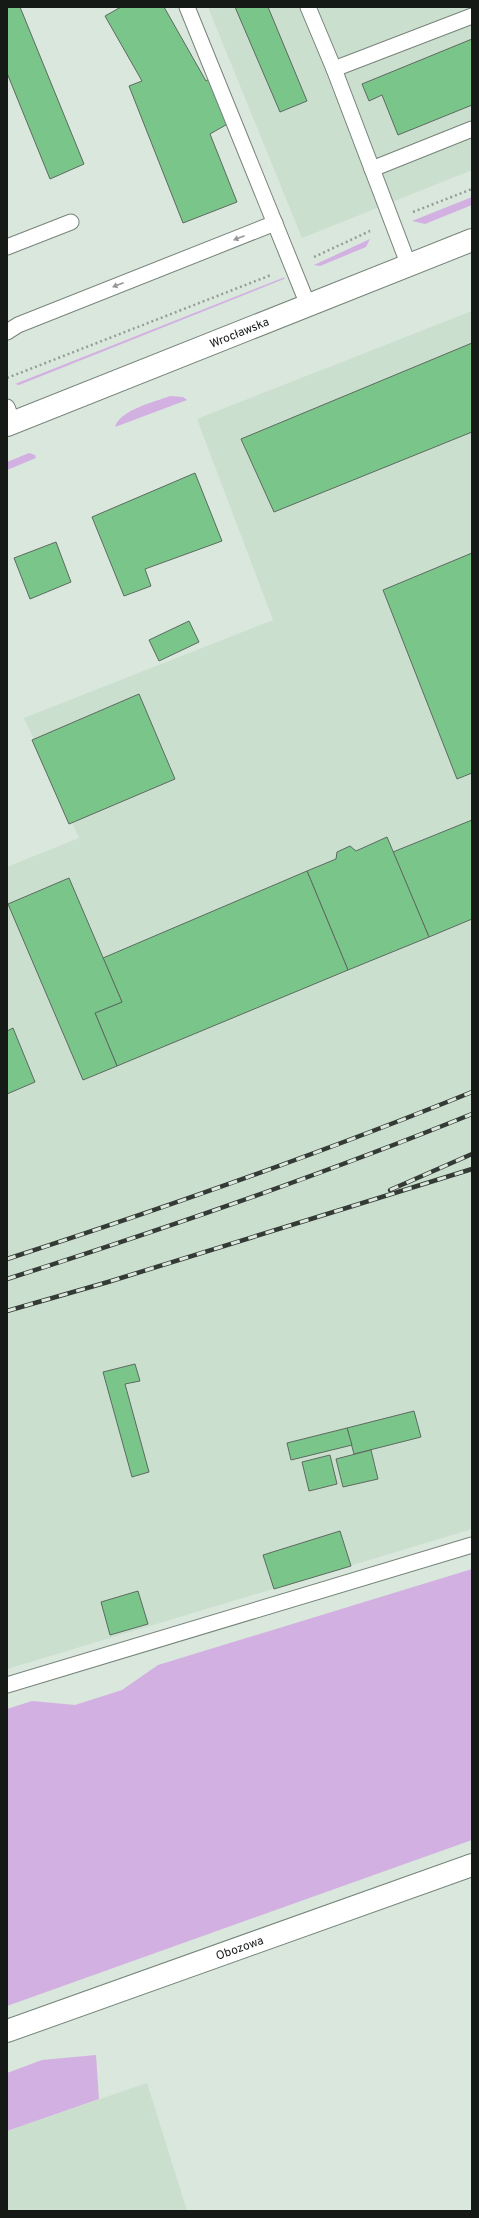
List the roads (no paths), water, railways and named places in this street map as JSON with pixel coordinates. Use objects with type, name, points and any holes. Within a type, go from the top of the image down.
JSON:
[{"type":"street","name":"Wrocławska","points":[[9,418],[308,305],[472,240]]},
{"type":"street","name":"Obozowa","points":[[7,2031],[472,1865]]},
{"type":"lane","points":[[187,7],[308,305]]},
{"type":"lane","points":[[308,7],[334,69],[409,266]]},
{"type":"lane","points":[[334,69],[472,16]]},
{"type":"lane","points":[[372,169],[472,129]]},
{"type":"lane","points":[[7,247],[71,222]]},
{"type":"lane","points":[[7,332],[18,325],[275,223]]},
{"type":"lane","points":[[7,1685],[472,1545]]},
{"type":"railway","points":[[7,1259],[241,1180],[415,1115],[472,1092]]},
{"type":"railway","points":[[7,1279],[241,1201],[357,1159],[472,1114]]},
{"type":"railway","points":[[390,1190],[472,1154]]},
{"type":"railway","points":[[7,1311],[108,1282],[472,1169]]}]
